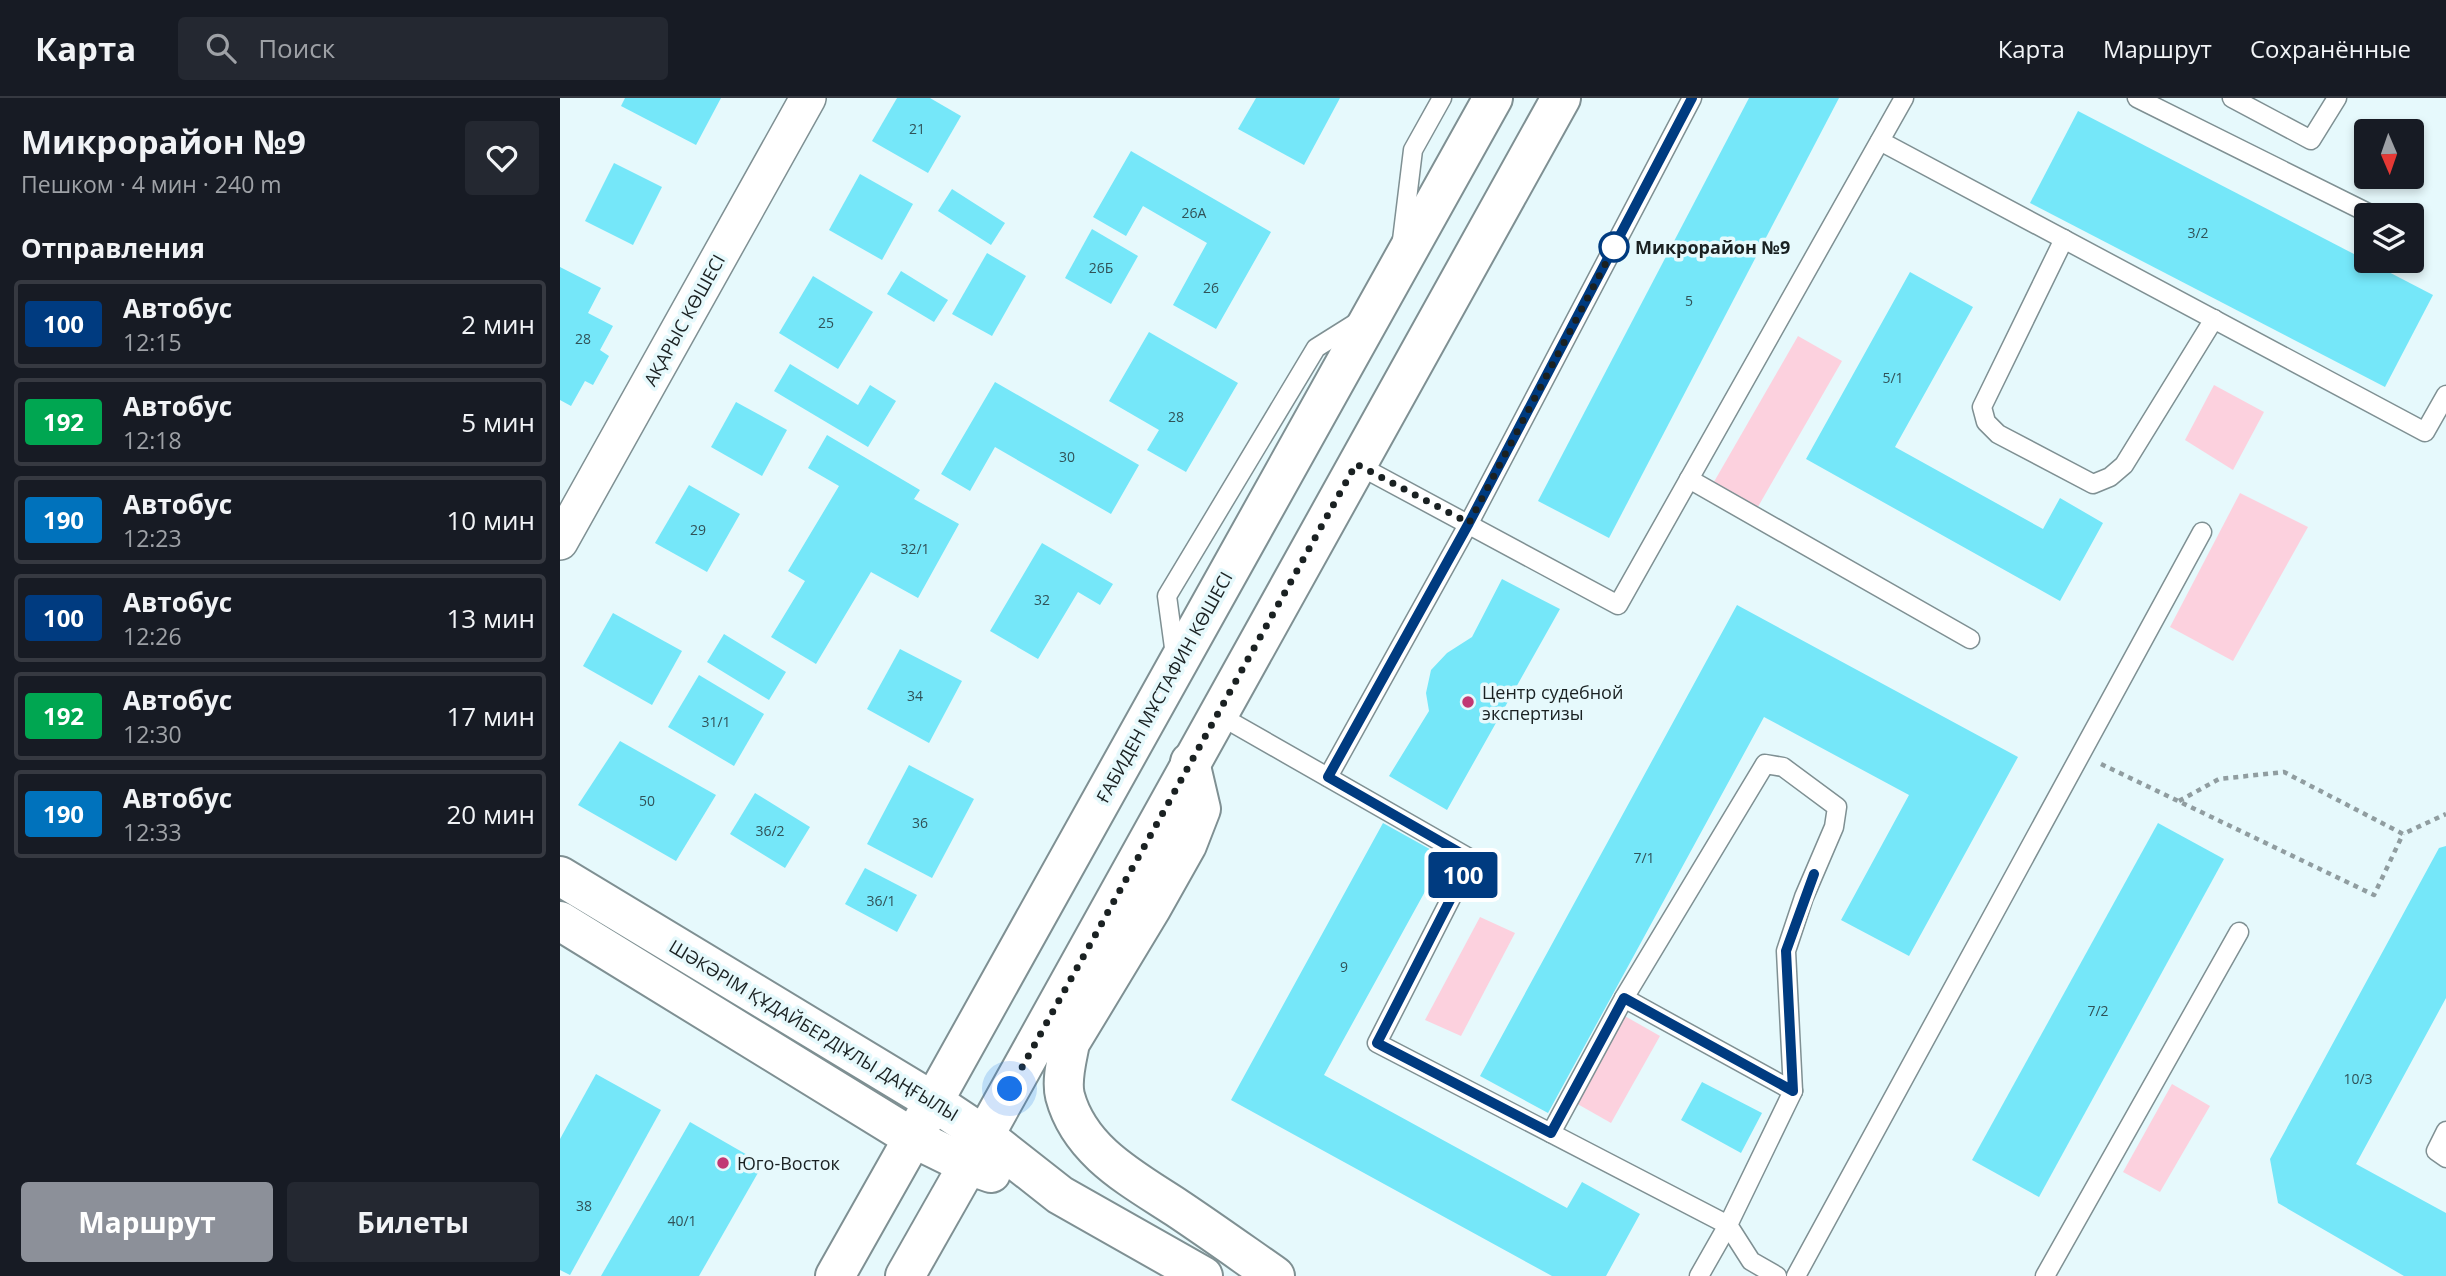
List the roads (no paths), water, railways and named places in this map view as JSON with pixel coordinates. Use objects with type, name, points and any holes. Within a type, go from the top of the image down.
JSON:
[{"type":"main road","name":"ҒАБИДЕН МҰСТАФИН КӨШЕСІ","points":[[835,1276],[1493,98]]},
{"type":"main road","points":[[905,1276],[1561,98]]},
{"type":"main road","points":[[1190,762],[1201,808],[1187,845],[1157,899],[1070,1043],[1065,1095],[1075,1119],[1094,1149],[1123,1174],[1275,1276]]},
{"type":"main road","name":"ШӘКӘРІМ ҚҰДАЙБЕРДІҰЛЫ ДАҢҒЫЛЫ","points":[[560,876],[934,1102],[977,1150]]},
{"type":"main road","name":"ШӘКӘРІМ ҚҰДАЙБЕРДІҰЛЫ ДАҢҒЫЛЫ","points":[[560,921],[913,1138],[977,1150],[1059,1195],[1189,1273]]},
{"type":"street","name":"АҚАРЫС КӨШЕСІ","points":[[560,542],[808,98]]},
{"type":"lane","points":[[1399,266],[1413,150],[1442,98]]},
{"type":"lane","points":[[1328,777],[1469,523],[1692,98]]},
{"type":"lane","points":[[1356,464],[1618,605],[1904,98]]},
{"type":"lane","points":[[2137,98],[2354,206]]},
{"type":"lane","points":[[2232,98],[2311,140],[2337,98]]},
{"type":"lane","points":[[1880,141],[2425,432],[2446,395]]},
{"type":"lane","points":[[2064,239],[1982,407],[1986,422],[1998,434],[2093,484],[2110,477],[2124,465],[2214,319]]},
{"type":"lane","points":[[1689,479],[1970,639]]},
{"type":"lane","points":[[1796,1276],[2202,532]]},
{"type":"lane","points":[[1217,714],[1471,859],[1377,1043],[1728,1225],[1751,1261],[1777,1276]]},
{"type":"lane","points":[[1551,1133],[1624,998],[1765,764],[1783,767],[1837,807],[1834,827],[1804,897],[1786,951],[1793,1091],[1728,1225],[1699,1276]]},
{"type":"lane","points":[[2045,1276],[2239,932]]},
{"type":"lane","points":[[1624,998],[1793,1091]]},
{"type":"lane","points":[[2446,1131],[2436,1151],[2446,1157]]},
{"type":"place","name":"Микрорайон №9","points":[[1614,247]]},
{"type":"place","name":"Центр судебной экспертизы","points":[[1468,702]]},
{"type":"place","name":"Юго-Восток","points":[[723,1163]]}]
